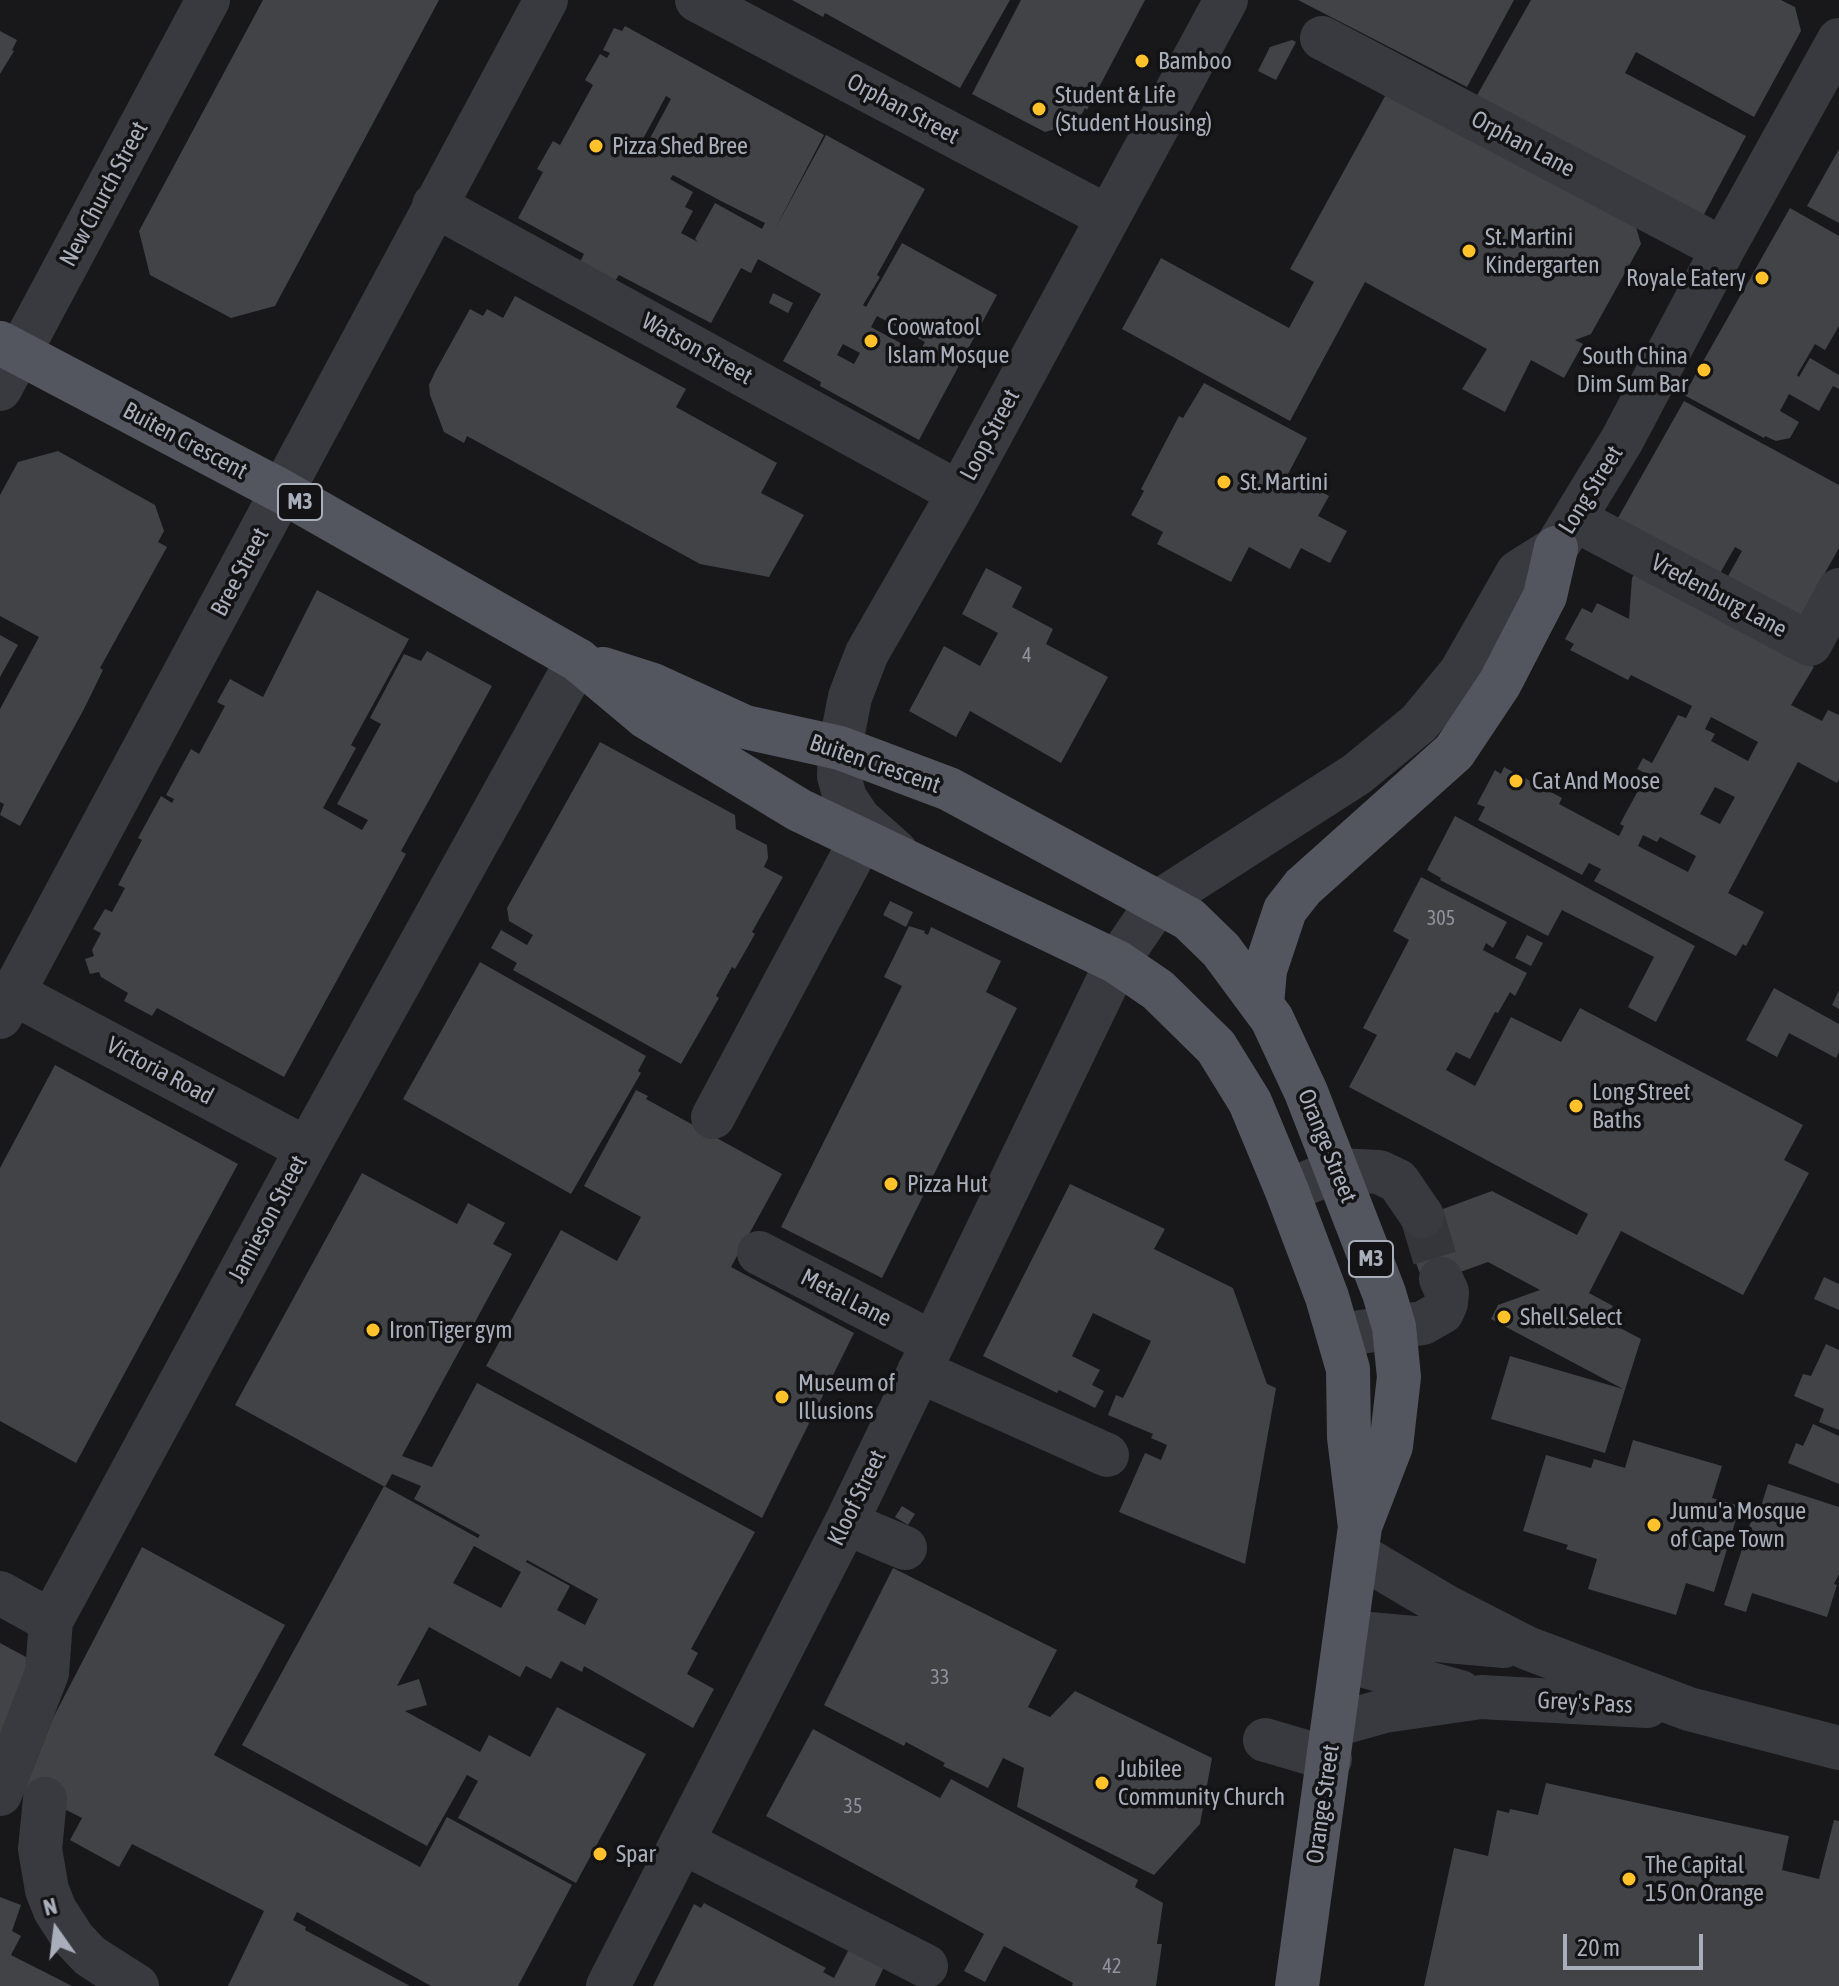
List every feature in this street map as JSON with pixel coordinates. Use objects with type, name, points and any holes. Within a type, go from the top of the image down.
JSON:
[{"type":"main road","name":"Buiten Crescent","points":[[6,362],[283,492],[578,660],[646,717],[799,810],[1117,962]]},
{"type":"main road","points":[[1262,1004],[1265,970],[1285,910],[1303,887],[1454,752],[1500,683],[1545,596],[1565,533]]},
{"type":"main road","name":"Buiten Crescent","points":[[578,660],[653,685],[745,727],[840,748],[949,789],[1158,902]]},
{"type":"main road","name":"Orange Street","points":[[1158,902],[1189,919],[1221,950],[1272,1019],[1338,1170],[1394,1327],[1399,1377],[1391,1446],[1358,1541]]},
{"type":"main road","name":"Orange Street","points":[[1117,962],[1158,990],[1216,1047],[1250,1102],[1287,1191],[1340,1335],[1348,1369],[1349,1437],[1358,1541],[1297,1986]]},
{"type":"street","name":"New Church Street","points":[[6,362],[208,0]]},
{"type":"street","name":"Bree Street","points":[[6,1005],[546,0]]},
{"type":"street","name":"Orphan Street","points":[[697,0],[1108,217]]},
{"type":"street","name":"Loop Street","points":[[910,865],[859,819],[845,798],[839,776],[840,748],[850,697],[867,653],[959,493],[1226,0]]},
{"type":"street","name":"Orphan Lane","points":[[1322,38],[1723,249]]},
{"type":"street","name":"Long Street","points":[[1158,902],[1357,774],[1419,723],[1461,672],[1518,572],[1565,533],[1622,440],[1839,40]]},
{"type":"street","name":"Watson Street","points":[[434,205],[959,493]]},
{"type":"street","name":"Vredenburg Lane","points":[[1565,533],[1810,644],[1839,590]]},
{"type":"street","name":"Jamieson Street","points":[[0,1794],[47,1673],[51,1621],[307,1149],[578,660]]},
{"type":"street","points":[[713,1117],[861,840]]},
{"type":"street","name":"Kloof Street","points":[[608,1986],[846,1523],[1117,962],[1158,902]]},
{"type":"street","name":"Victoria Road","points":[[6,1005],[307,1149]]},
{"type":"street","points":[[1287,1191],[1338,1170],[1379,1172],[1398,1181],[1422,1216]]},
{"type":"street","name":"Metal Lane","points":[[759,1253],[926,1357],[1107,1455]]},
{"type":"street","points":[[1340,1335],[1423,1323],[1442,1312],[1446,1303],[1447,1292],[1441,1279]]},
{"type":"street","points":[[846,1523],[905,1548]]},
{"type":"street","name":"Grey's Pass","points":[[1358,1541],[1445,1606],[1527,1648],[1689,1709]]},
{"type":"street","points":[[0,1593],[51,1621]]},
{"type":"street","name":"Grey's Pass","points":[[1345,1646],[1527,1648]]},
{"type":"street","name":"Grey's Pass","points":[[1345,1646],[1481,1697]]},
{"type":"street","name":"Grey's Pass","points":[[1332,1742],[1384,1711],[1481,1697],[1689,1709],[1835,1738]]},
{"type":"street","points":[[1265,1740],[1332,1742]]},
{"type":"street","points":[[45,1799],[40,1849],[47,1890],[55,1910],[73,1938],[90,1956],[137,1986]]},
{"type":"street","points":[[682,1842],[926,1966]]},
{"type":"building","points":[[263,0],[439,0],[275,306],[231,318],[150,275],[139,231]]},
{"type":"building","points":[[792,0],[1010,0],[960,88],[825,13],[823,17]]},
{"type":"building","points":[[1021,0],[1145,0],[1087,110],[1085,108],[1077,123],[1045,132],[972,94]]},
{"type":"building","points":[[1298,0],[1514,0],[1467,87]]},
{"type":"building","points":[[1531,0],[1781,0],[1795,7],[1801,31],[1754,117],[1636,52],[1625,73],[1746,136],[1702,218],[1476,97]]},
{"type":"building","points":[[625,26],[824,135],[775,229],[826,135],[925,189],[863,305],[866,307],[902,243],[997,295],[919,440],[820,386],[821,382],[783,361],[821,294],[758,259],[751,273],[741,268],[711,323],[619,275],[615,281],[580,262],[584,254],[518,218],[543,172],[537,169],[553,141],[560,145],[593,85],[585,80],[600,54],[607,58],[610,53],[603,50],[614,28],[622,31]],"holes":[[[666,96],[671,99],[648,142],[643,139]],[[673,175],[765,223],[762,229],[715,203],[695,239],[698,242],[681,233],[693,211],[685,207],[693,192],[670,179]],[[877,316],[925,342],[919,353],[871,327]],[[843,344],[860,353],[854,364],[837,355]]]},
{"type":"building","points":[[0,31],[17,40],[0,74]]},
{"type":"building","points":[[1292,40],[1296,42],[1276,80],[1258,71],[1270,47]]},
{"type":"building","name":"St. Martini Kindergarten","points":[[1389,89],[1636,227],[1641,244],[1591,334],[1575,340],[1583,344],[1564,378],[1531,360],[1505,412],[1462,389],[1487,349],[1365,282],[1290,421],[1122,329],[1161,258],[1289,328],[1314,282],[1290,269]]},
{"type":"building","points":[[1839,149],[1839,223],[1807,206]]},
{"type":"building","points":[[1790,208],[1839,236],[1839,326],[1825,350],[1815,344],[1797,375],[1799,377],[1810,358],[1839,375],[1839,389],[1833,386],[1819,411],[1789,394],[1780,411],[1799,422],[1790,438],[1776,441],[1764,438],[1684,395]]},
{"type":"building","points":[[773,293],[793,303],[788,313],[769,303]]},
{"type":"building","points":[[515,296],[686,389],[676,407],[777,463],[761,493],[804,515],[769,577],[700,564],[467,436],[464,443],[444,432],[430,395],[429,385],[435,372],[470,309],[483,316],[487,309],[503,318]]},
{"type":"building","name":"St. Martini","points":[[1204,383],[1307,438],[1288,474],[1329,496],[1318,516],[1347,531],[1330,563],[1301,548],[1290,569],[1249,547],[1231,582],[1157,544],[1163,532],[1131,515],[1179,416],[1183,418]]},
{"type":"building","points":[[1684,401],[1839,485],[1839,548],[1795,626],[1723,585],[1742,551],[1735,547],[1715,582],[1614,525]]},
{"type":"building","points":[[58,451],[155,505],[164,531],[158,542],[167,547],[100,668],[103,670],[84,709],[20,826],[0,815],[4,804],[0,802],[0,709],[39,637],[0,616],[0,495],[18,462]]},
{"type":"building","points":[[986,568],[1022,587],[1012,607],[1053,629],[1046,644],[1108,677],[1061,763],[970,711],[956,737],[909,711],[944,646],[980,666],[998,633],[962,614]]},
{"type":"building","points":[[1635,573],[1814,667],[1791,705],[1822,721],[1828,710],[1839,715],[1837,783],[1798,762],[1728,893],[1764,912],[1746,946],[1743,944],[1736,956],[1594,881],[1601,869],[1589,863],[1582,875],[1478,820],[1485,807],[1477,804],[1495,770],[1501,774],[1504,767],[1562,798],[1559,804],[1619,836],[1624,826],[1620,824],[1647,774],[1637,769],[1643,758],[1652,763],[1678,715],[1686,718],[1692,706],[1631,675],[1628,680],[1570,650],[1574,644],[1565,639],[1582,608],[1592,613],[1597,603],[1629,619]],"holes":[[[1711,717],[1758,742],[1748,761],[1711,741],[1715,734],[1705,729]],[[1715,787],[1735,797],[1720,824],[1700,814]],[[1643,835],[1657,842],[1660,837],[1696,856],[1688,872],[1638,846]]]},
{"type":"building","points":[[317,590],[409,639],[351,745],[356,748],[323,808],[362,830],[368,820],[337,804],[381,724],[370,718],[404,654],[421,661],[427,651],[492,686],[401,851],[406,854],[284,1077],[157,1008],[152,1016],[124,1001],[128,993],[101,977],[99,972],[90,974],[85,959],[94,956],[92,950],[101,933],[93,929],[105,909],[112,912],[125,888],[118,885],[142,840],[138,838],[161,796],[172,803],[174,799],[166,795],[191,749],[199,754],[225,706],[217,702],[230,679],[263,697]]},
{"type":"building","points":[[0,635],[18,645],[0,677]]},
{"type":"building","points":[[600,742],[735,815],[736,829],[767,845],[768,858],[764,867],[783,877],[752,932],[755,934],[735,969],[732,967],[716,996],[719,998],[681,1064],[513,970],[517,963],[491,948],[501,930],[527,945],[533,935],[509,921],[507,908]]},
{"type":"building","points":[[1455,816],[1695,946],[1656,1022],[1628,1007],[1654,957],[1562,910],[1548,936],[1440,880],[1427,870]]},
{"type":"building","name":"Long Street Baths","points":[[1421,877],[1507,922],[1493,948],[1486,943],[1483,950],[1527,973],[1515,996],[1510,992],[1498,1013],[1495,1012],[1470,1059],[1456,1052],[1446,1070],[1475,1086],[1511,1017],[1561,1042],[1580,1008],[1803,1125],[1784,1160],[1809,1173],[1743,1295],[1621,1231],[1589,1293],[1613,1306],[1605,1320],[1641,1339],[1605,1453],[1491,1419],[1510,1356],[1623,1389],[1491,1319],[1498,1305],[1540,1290],[1488,1262],[1424,1285],[1402,1224],[1492,1191],[1577,1235],[1588,1214],[1349,1087],[1377,1035],[1363,1028],[1409,940],[1393,931]]},
{"type":"building","points":[[890,901],[913,912],[906,927],[883,915]]},
{"type":"building","points":[[909,926],[928,935],[931,927],[1001,961],[986,992],[1017,1008],[882,1278],[781,1227],[902,986],[884,977]]},
{"type":"building","points":[[1527,935],[1543,943],[1531,966],[1515,958]]},
{"type":"building","points":[[480,962],[646,1056],[638,1071],[641,1073],[571,1194],[403,1099]]},
{"type":"building","points":[[1774,988],[1839,1024],[1839,1052],[1836,1058],[1789,1033],[1777,1057],[1746,1040]]},
{"type":"building","points":[[1839,990],[1839,1009],[1832,1005]]},
{"type":"building","points":[[55,1065],[238,1164],[76,1463],[0,1421],[0,1168]]},
{"type":"building","points":[[636,1090],[648,1096],[646,1099],[782,1174],[731,1267],[854,1333],[762,1518],[486,1366],[561,1230],[617,1261],[641,1217],[584,1186]]},
{"type":"building","points":[[362,1173],[457,1224],[468,1203],[505,1223],[493,1244],[512,1254],[402,1456],[432,1467],[477,1383],[755,1532],[691,1649],[698,1653],[687,1674],[714,1689],[693,1728],[584,1666],[582,1672],[561,1661],[551,1679],[526,1666],[520,1677],[429,1627],[397,1686],[419,1679],[427,1705],[405,1711],[480,1752],[489,1735],[530,1757],[557,1707],[646,1754],[576,1883],[458,1818],[478,1781],[467,1775],[427,1846],[242,1745],[384,1486],[235,1405]],"holes":[[[392,1474],[421,1486],[414,1499],[480,1535],[478,1538],[385,1487]],[[474,1546],[521,1572],[501,1608],[453,1583]],[[527,1560],[598,1599],[585,1625],[557,1610],[570,1586]]]},
{"type":"building","points":[[1070,1184],[1165,1229],[1154,1249],[1233,1288],[1267,1384],[1276,1388],[1245,1564],[1119,1512],[1145,1453],[1161,1460],[1167,1445],[1151,1438],[1153,1434],[1108,1415],[1116,1395],[1123,1398],[1151,1341],[1093,1313],[1072,1356],[1100,1370],[1092,1385],[1104,1391],[1095,1408],[983,1356]]},
{"type":"building","points":[[1824,1277],[1839,1284],[1839,1310],[1814,1299]]},
{"type":"building","points":[[1826,1344],[1839,1350],[1839,1430],[1819,1422],[1824,1409],[1794,1396],[1803,1374],[1811,1376]]},
{"type":"building","points":[[1813,1424],[1839,1436],[1839,1484],[1788,1463],[1796,1443],[1803,1446]]},
{"type":"building","name":"Jumu'a Mosque of Cape Town","points":[[1633,1440],[1722,1466],[1712,1498],[1740,1506],[1714,1592],[1686,1583],[1676,1615],[1588,1589],[1597,1559],[1566,1549],[1568,1545],[1523,1531],[1546,1455],[1591,1468],[1594,1459],[1625,1468]]},
{"type":"building","points":[[1768,1484],[1839,1507],[1839,1574],[1827,1617],[1752,1593],[1746,1612],[1724,1605],[1752,1518],[1757,1519]]},
{"type":"building","points":[[902,1506],[915,1514],[908,1525],[895,1517]]},
{"type":"building","points":[[142,1547],[285,1625],[214,1755],[420,1867],[447,1817],[572,1885],[518,1986],[431,1986],[297,1912],[293,1920],[306,1927],[305,1930],[410,1986],[228,1986],[264,1911],[132,1844],[119,1867],[70,1840],[82,1818],[25,1789],[53,1718]]},
{"type":"building","points":[[893,1568],[1057,1650],[1028,1707],[1050,1717],[1075,1691],[1212,1758],[1200,1824],[1154,1875],[1017,1807],[1024,1768],[1003,1758],[988,1788],[943,1766],[945,1763],[906,1742],[904,1746],[824,1705]]},
{"type":"building","points":[[0,1643],[39,1664],[0,1738]]},
{"type":"building","points":[[813,1729],[940,1798],[951,1779],[1138,1880],[1135,1887],[1163,1903],[1157,1944],[1162,1944],[1156,1986],[1072,1986],[1073,1983],[1004,1946],[985,1982],[964,1971],[984,1934],[766,1816]]},
{"type":"building","name":"The Capital 15 On Orange","points":[[1546,1783],[1789,1836],[1782,1870],[1819,1879],[1834,1820],[1839,1821],[1839,1986],[1424,1986],[1454,1848],[1488,1856],[1497,1810],[1509,1813],[1510,1809],[1538,1815]]},
{"type":"building","points":[[0,1897],[21,1905],[12,1931],[21,1936],[11,1955],[72,1986],[0,1986]]},
{"type":"building","points":[[704,1903],[826,1968],[823,1972],[834,1978],[849,1949],[884,1967],[875,1986],[653,1986],[694,1904],[701,1908]]},
{"type":"tunnel","points":[[1422,1216],[1441,1279]]},
{"type":"place","name":"Bamboo","points":[[1142,61]]},
{"type":"place","name":"Student & Life (Student Housing)","points":[[1039,109]]},
{"type":"place","name":"Pizza Shed Bree","points":[[596,146]]},
{"type":"place","name":"St. Martini Kindergarten","points":[[1469,251]]},
{"type":"place","name":"Royale Eatery","points":[[1762,278]]},
{"type":"place","name":"Coowatool Islam Mosque","points":[[871,341]]},
{"type":"place","name":"South China Dim Sum Bar","points":[[1704,370]]},
{"type":"place","name":"St. Martini","points":[[1224,482]]},
{"type":"place","name":"Cat And Moose","points":[[1516,781]]},
{"type":"place","name":"Long Street Baths","points":[[1576,1106]]},
{"type":"place","name":"Pizza Hut","points":[[891,1184]]},
{"type":"place","name":"Shell Select","points":[[1504,1317]]},
{"type":"place","name":"Iron Tiger gym","points":[[373,1330]]},
{"type":"place","name":"Museum of Illusions","points":[[782,1397]]},
{"type":"place","name":"Jumu'a Mosque of Cape Town","points":[[1654,1525]]},
{"type":"place","name":"Jubilee Community Church","points":[[1102,1783]]},
{"type":"place","name":"Spar","points":[[600,1854]]},
{"type":"place","name":"The Capital 15 On Orange","points":[[1629,1879]]}]
